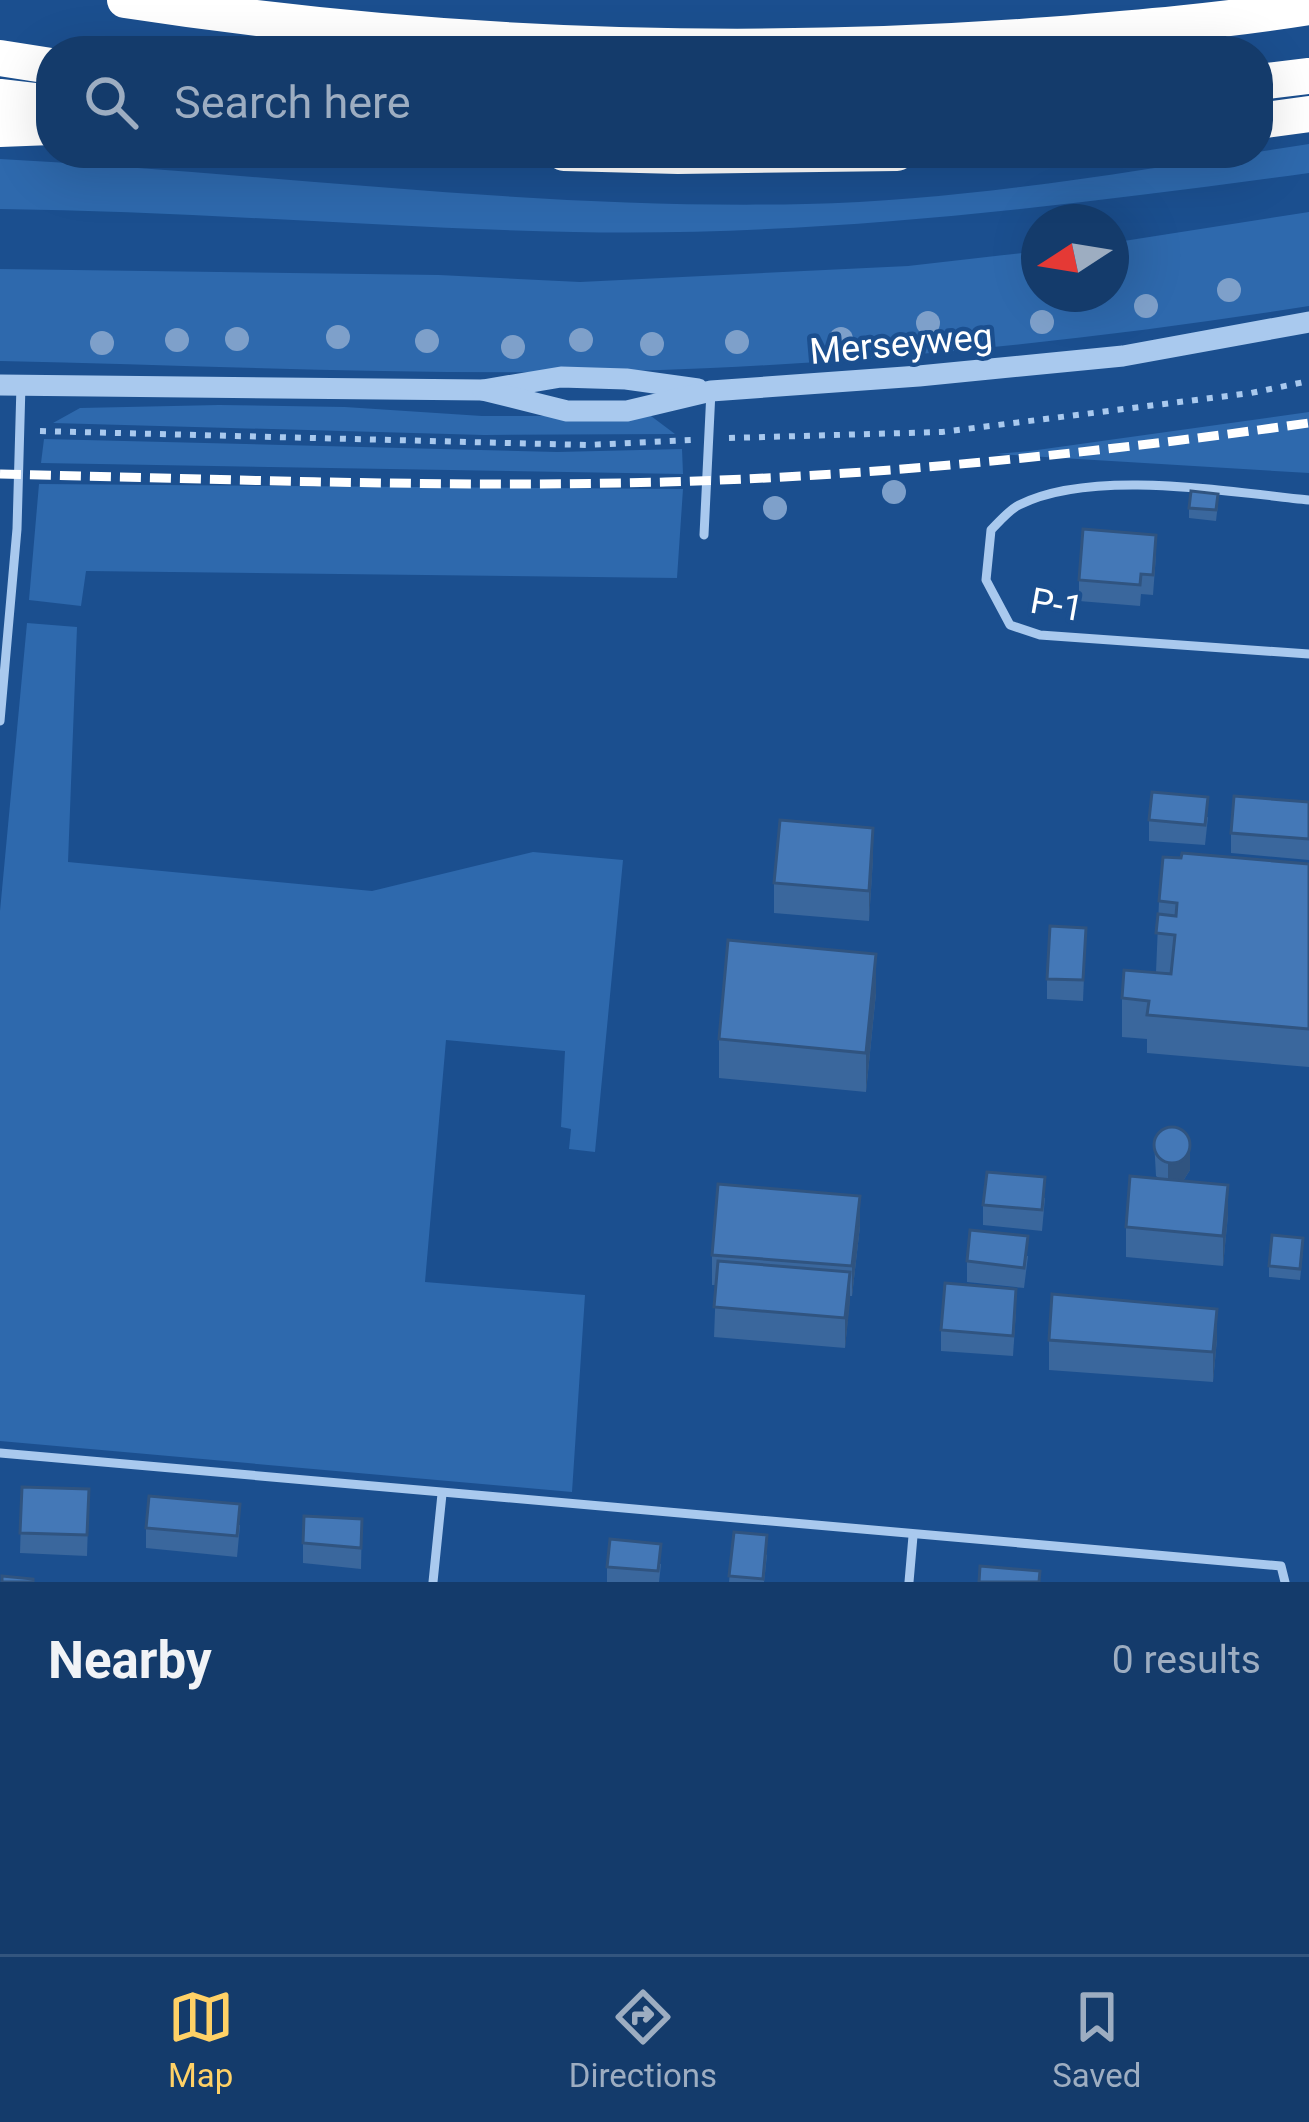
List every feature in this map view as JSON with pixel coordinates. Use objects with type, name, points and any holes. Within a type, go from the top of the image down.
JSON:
[{"type":"highway","points":[[125,0],[458,36]]},
{"type":"highway","points":[[1032,36],[1174,25],[1309,7]]},
{"type":"highway","points":[[0,58],[36,63]]},
{"type":"highway","points":[[1273,80],[1309,76]]},
{"type":"highway","points":[[0,97],[36,101]]},
{"type":"highway","points":[[1273,120],[1309,114]]},
{"type":"highway","points":[[0,129],[36,128]]},
{"type":"street","name":"Merseyweg","points":[[483,390],[567,411],[627,411],[711,391],[1123,356],[1309,322]]},
{"type":"street","name":"Merseyweg","points":[[10,386],[483,390],[561,377],[626,379],[711,391]]},
{"type":"lane","points":[[0,721],[17,529],[10,386]]},
{"type":"lane","points":[[704,535],[711,391]]},
{"type":"lane","name":"P-1","points":[[1309,500],[1176,486],[1075,488],[1016,506],[991,530],[986,580],[1010,625],[1040,635],[1309,654]]},
{"type":"lane","points":[[0,1453],[1281,1566],[1285,1582]]},
{"type":"lane","points":[[433,1582],[442,1494]]},
{"type":"lane","points":[[908,1582],[913,1536]]},
{"type":"shaded area","points":[[1309,144],[1309,173],[1059,204],[1021,204],[1021,208],[758,230],[574,232],[0,209],[0,159],[36,161],[36,168],[140,168],[503,196],[705,204],[869,201],[996,190],[1154,168],[1273,168],[1273,150]]},
{"type":"shaded area","points":[[1309,212],[1309,306],[936,353],[711,368],[356,371],[0,361],[0,269],[439,275],[580,282],[908,266],[1021,253],[1021,312],[1129,312],[1129,240]]},
{"type":"shaded area","points":[[219,405],[482,416],[651,416],[675,434],[484,435],[53,423],[80,408]]},
{"type":"shaded area","points":[[1309,412],[1309,473],[996,454],[1030,451]]},
{"type":"shaded area","points":[[44,439],[557,452],[682,449],[683,474],[41,463]]},
{"type":"shaded area","points":[[39,484],[683,489],[677,578],[86,571],[81,606],[29,600]]},
{"type":"shaded area","points":[[27,623],[77,627],[68,862],[372,891],[533,852],[623,860],[595,1152],[569,1149],[571,1129],[561,1127],[565,1051],[446,1040],[425,1282],[585,1295],[572,1492],[0,1441],[0,911]]},
{"type":"building","points":[[1191,491],[1218,494],[1216,510],[1189,508]]},
{"type":"building","points":[[1083,529],[1156,535],[1153,575],[1141,574],[1140,585],[1079,580]]},
{"type":"building","points":[[1152,792],[1208,797],[1205,825],[1149,820]]},
{"type":"building","points":[[1234,796],[1309,802],[1309,839],[1231,833]]},
{"type":"building","points":[[780,820],[873,828],[869,891],[774,883]]},
{"type":"building","points":[[1182,853],[1309,864],[1309,1029],[1147,1015],[1149,1001],[1122,998],[1124,970],[1171,974],[1175,935],[1156,933],[1158,914],[1176,916],[1177,903],[1159,901],[1163,857],[1181,858]]},
{"type":"building","points":[[1050,926],[1086,928],[1083,980],[1047,979]]},
{"type":"building","points":[[728,940],[876,954],[866,1053],[719,1039]]},
{"type":"building","points":[[1172,1127],[1185,1132],[1190,1145],[1185,1158],[1172,1163],[1159,1158],[1154,1145],[1159,1132]]},
{"type":"building","points":[[987,1172],[1045,1177],[1042,1210],[983,1205]]},
{"type":"building","points":[[1130,1176],[1228,1185],[1223,1236],[1126,1227]]},
{"type":"building","points":[[718,1184],[860,1196],[852,1266],[712,1255]]},
{"type":"building","points":[[970,1230],[1028,1236],[1024,1268],[967,1261]]},
{"type":"building","points":[[1272,1235],[1303,1238],[1300,1269],[1269,1266]]},
{"type":"building","points":[[718,1261],[850,1272],[845,1318],[714,1307]]},
{"type":"building","points":[[945,1283],[1016,1289],[1013,1336],[941,1330]]},
{"type":"building","points":[[1052,1294],[1217,1309],[1213,1352],[1049,1340]]},
{"type":"building","points":[[22,1487],[89,1489],[87,1535],[20,1533]]},
{"type":"building","points":[[149,1496],[240,1504],[237,1536],[146,1528]]},
{"type":"building","points":[[304,1516],[362,1519],[361,1548],[303,1543]]},
{"type":"building","points":[[734,1532],[767,1535],[763,1579],[729,1576]]},
{"type":"building","points":[[610,1539],[661,1544],[658,1571],[607,1567]]},
{"type":"building","points":[[980,1566],[1040,1571],[1039,1582],[979,1582]]},
{"type":"building","points":[[2,1576],[33,1579],[33,1582],[2,1582]]},
{"type":"railway","points":[[0,474],[499,484],[746,479],[988,461],[1309,423]]}]
